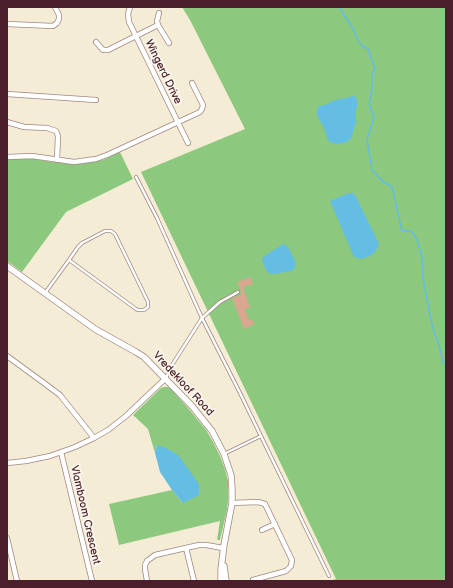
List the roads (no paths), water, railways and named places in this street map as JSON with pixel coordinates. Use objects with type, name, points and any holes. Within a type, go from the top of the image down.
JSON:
[{"type":"street","points":[[7,24],[53,26],[57,23],[59,17],[55,7]]},
{"type":"street","name":"Wingerd Drive","points":[[130,7],[128,19],[188,143]]},
{"type":"street","points":[[158,13],[158,25],[169,43]]},
{"type":"street","points":[[96,42],[103,50],[108,50],[158,25]]},
{"type":"street","points":[[7,157],[32,156],[74,162],[107,156],[199,113],[202,109],[202,104],[192,83]]},
{"type":"street","points":[[7,94],[96,100]]},
{"type":"street","points":[[7,122],[24,127],[46,128],[56,132],[58,136],[57,160]]},
{"type":"street","name":"Vredekloof Road","points":[[7,266],[95,329],[144,357],[166,378],[209,427],[219,442],[232,479],[232,503],[223,548],[226,581]]},
{"type":"street","points":[[7,356],[60,396],[94,438]]},
{"type":"street","points":[[7,463],[32,460],[83,444],[108,430],[126,416],[166,378]]},
{"type":"street","name":"Vlamboom Crescent","points":[[61,452],[92,581]]},
{"type":"street","points":[[232,503],[258,502],[267,507],[291,556],[292,563],[286,571],[253,580]]},
{"type":"street","points":[[262,530],[275,524]]},
{"type":"street","points":[[7,538],[18,581]]},
{"type":"street","points":[[147,581],[144,567],[150,558],[155,555],[203,544],[223,548]]},
{"type":"street","points":[[186,548],[194,581]]},
{"type":"street","name":"Vredekloof Road","points":[[222,581],[221,569],[223,558]]},
{"type":"lane","points":[[136,177],[157,218],[202,318],[329,576]]},
{"type":"lane","points":[[45,294],[69,260],[82,243],[105,231],[111,230],[115,234],[148,302],[148,307],[144,310],[136,309],[69,260]]},
{"type":"lane","points":[[166,378],[172,365],[202,318],[220,302],[238,292]]},
{"type":"lane","points":[[224,454],[261,436]]},
{"type":"water","points":[[354,96],[357,100],[357,108],[356,123],[352,137],[347,142],[336,144],[330,142],[317,115],[319,106],[328,104],[332,101]]},
{"type":"water","points":[[349,193],[353,193],[356,197],[379,244],[376,251],[370,256],[361,259],[354,257],[330,201]]},
{"type":"water","points":[[283,244],[288,247],[296,263],[295,268],[291,271],[271,274],[267,272],[262,260],[263,257]]},
{"type":"water","points":[[157,445],[178,455],[199,484],[199,495],[183,503],[172,490],[160,472],[155,453]]},
{"type":"waterway","points":[[339,7],[352,27],[360,44],[368,49],[375,68],[372,75],[372,91],[369,104],[374,117],[367,140],[372,170],[382,181],[392,187],[402,230],[412,232],[417,240],[422,257],[423,278],[431,320],[443,363],[446,365]]}]
